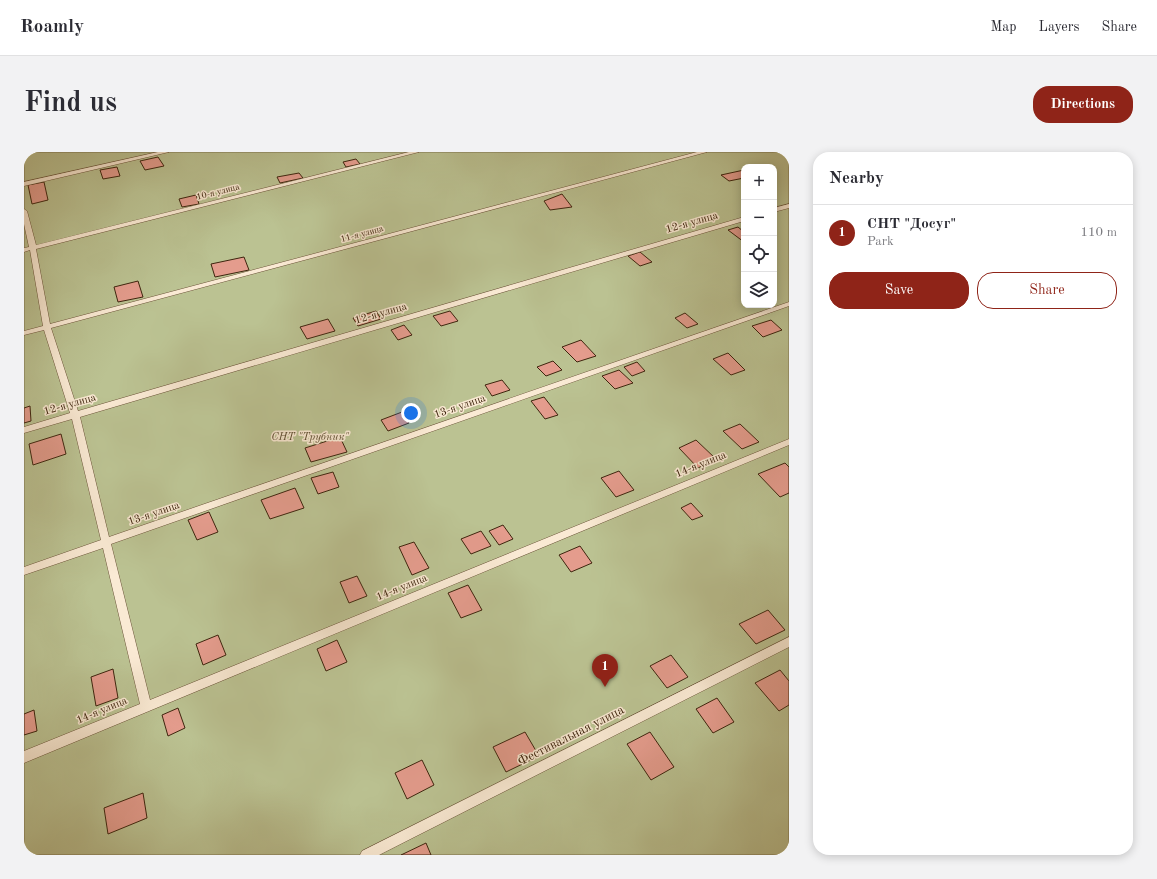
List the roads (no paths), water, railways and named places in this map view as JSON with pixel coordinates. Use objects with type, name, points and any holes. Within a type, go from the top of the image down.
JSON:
[{"type":"lane","points":[[24,184],[166,152]]},
{"type":"lane","name":"10-я улица","points":[[24,250],[416,152]]},
{"type":"lane","name":"11-я улица","points":[[24,333],[704,152]]},
{"type":"lane","points":[[777,209],[789,206]]},
{"type":"lane","points":[[24,211],[34,248],[47,327],[75,415],[146,706]]},
{"type":"lane","name":"12-я улица","points":[[24,430],[741,220]]},
{"type":"lane","name":"13-я улица","points":[[24,570],[789,304]]},
{"type":"lane","name":"14-я улица","points":[[24,757],[789,442]]},
{"type":"lane","name":"Фестивальная улица","points":[[366,855],[789,642]]},
{"type":"place","name":"СНТ \"Досуг\"","points":[[605,687]]},
{"type":"park label","name":"СНТ \"Трубник\"","points":[[310,437]]}]
